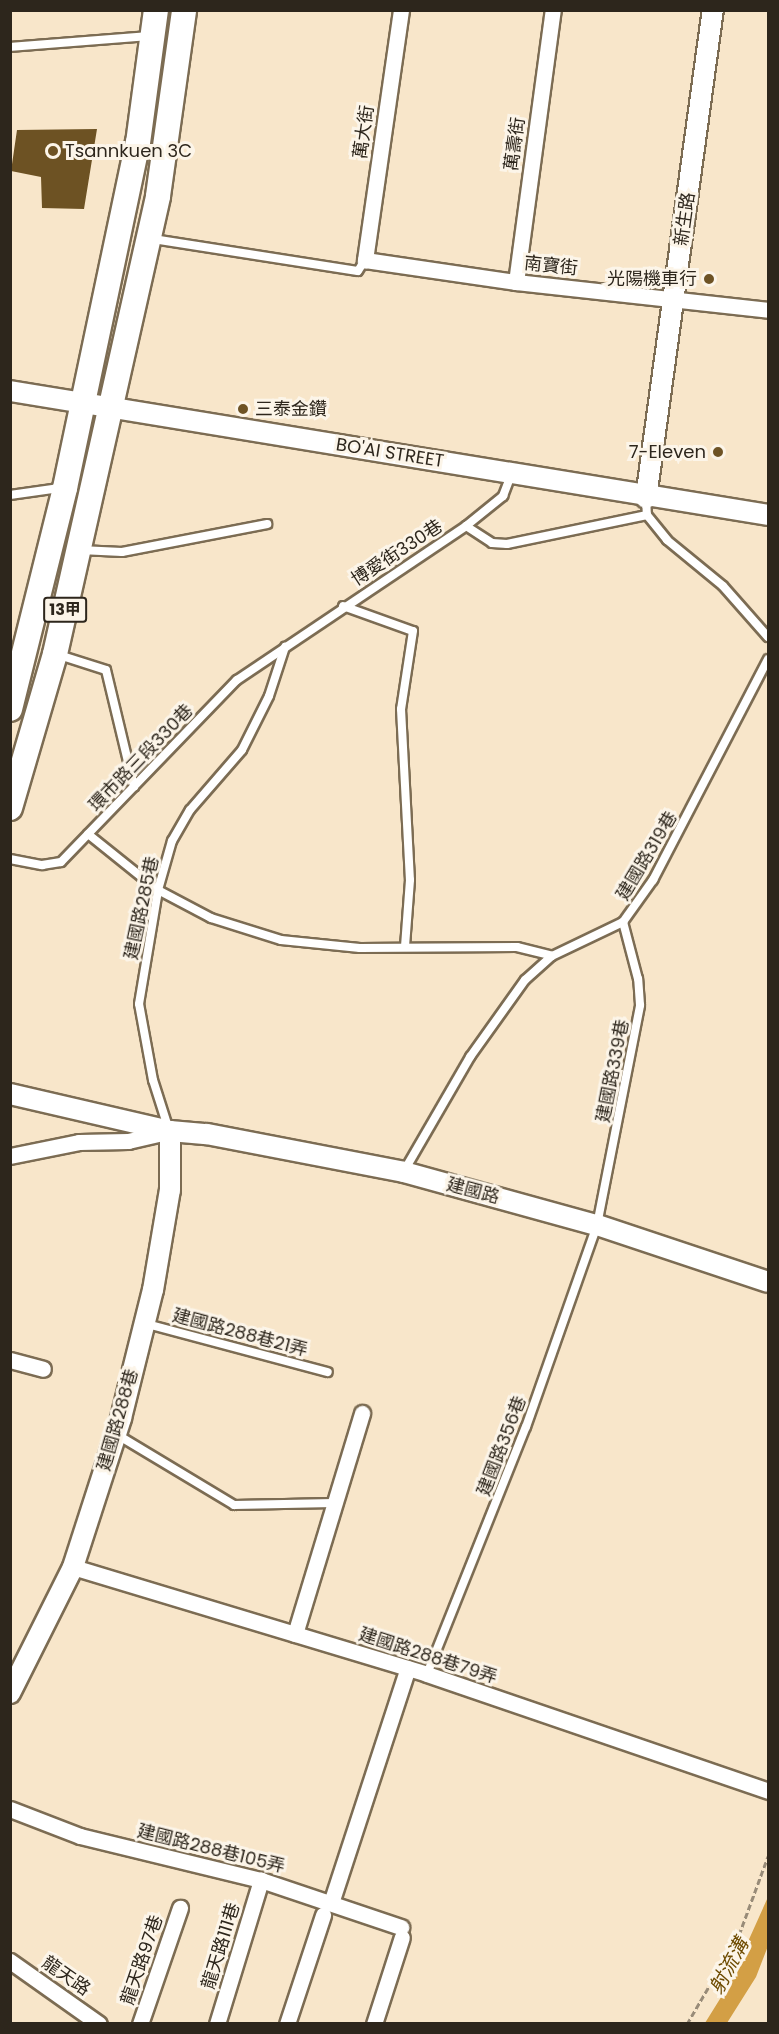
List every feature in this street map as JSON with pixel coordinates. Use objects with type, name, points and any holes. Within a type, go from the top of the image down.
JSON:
[{"type":"main road","name":"13甲","points":[[10,709],[65,488],[138,143],[156,10]]},
{"type":"main road","name":"13甲","points":[[10,808],[55,654],[111,409],[148,238],[184,10]]},
{"type":"street","name":"萬大街","points":[[365,260],[401,10]]},
{"type":"street","name":"萬壽街","points":[[516,282],[553,10]]},
{"type":"street","name":"新生路","points":[[646,506],[713,10]]},
{"type":"street","name":"南寶街","points":[[365,260],[516,282],[675,297],[768,310]]},
{"type":"street","name":"BO'AI STREET","points":[[10,391],[513,472],[646,506],[768,515]]},
{"type":"street","name":"建國路","points":[[10,1094],[170,1131],[207,1134],[404,1172],[597,1225],[768,1282]]},
{"type":"street","name":"建國路","points":[[10,1156],[79,1142],[128,1141],[170,1131]]},
{"type":"street","name":"建國路288巷","points":[[10,1693],[73,1567],[116,1434],[144,1324],[170,1190],[170,1131]]},
{"type":"street","points":[[10,1360],[43,1369]]},
{"type":"street","points":[[295,1634],[362,1413]]},
{"type":"street","name":"建國路288巷79弄","points":[[73,1567],[427,1674],[768,1791]]},
{"type":"street","points":[[287,2024],[408,1668]]},
{"type":"street","name":"建國路288巷105弄","points":[[10,1809],[80,1836],[261,1880],[327,1909],[401,1932],[374,2024]]},
{"type":"street","name":"龍天路111巷","points":[[217,2024],[261,1880]]},
{"type":"street","name":"龍天路97巷","points":[[141,2024],[180,1908]]},
{"type":"street","name":"龍天路","points":[[10,1961],[99,2024]]},
{"type":"lane","points":[[10,46],[153,36]]},
{"type":"lane","points":[[148,238],[358,271],[365,260]]},
{"type":"lane","name":"博愛街330巷","points":[[285,647],[343,606],[466,526],[503,496],[513,472]]},
{"type":"lane","points":[[10,495],[65,488]]},
{"type":"lane","points":[[466,526],[492,543],[507,544],[646,506],[667,540],[723,586],[768,637]]},
{"type":"lane","points":[[79,550],[122,552],[267,524]]},
{"type":"lane","points":[[343,606],[413,631],[401,709],[410,880],[405,946]]},
{"type":"lane","name":"環市路三段330巷","points":[[10,859],[42,865],[61,862],[237,680],[285,647]]},
{"type":"lane","name":"建國路285巷","points":[[170,1131],[153,1080],[139,1004],[158,890],[172,841],[190,810],[242,750],[269,696],[285,647]]},
{"type":"lane","points":[[55,654],[106,669],[134,787]]},
{"type":"lane","name":"建國路319巷","points":[[404,1172],[470,1058],[525,980],[552,957],[623,922],[653,880],[768,659]]},
{"type":"lane","points":[[88,834],[158,890],[211,918],[281,940],[360,948],[517,947],[552,957]]},
{"type":"lane","name":"建國路339巷","points":[[597,1225],[640,1005],[638,979],[623,922]]},
{"type":"lane","name":"建國路356巷","points":[[427,1674],[526,1427],[597,1225]]},
{"type":"lane","name":"建國路288巷21弄","points":[[144,1324],[328,1372]]},
{"type":"lane","points":[[116,1434],[234,1505],[334,1503]]},
{"type":"path","points":[[687,2024],[739,1935],[768,1856]]},
{"type":"shaded area","points":[[768,1897],[768,1946],[756,1977],[727,2023],[705,2023],[728,1986]]},
{"type":"building","name":"Tsannkuen 3C","points":[[97,129],[84,209],[42,208],[41,177],[11,171],[17,130]]},
{"type":"place","name":"Tsannkuen 3C","points":[[53,151]]},
{"type":"place","name":"光陽機車行","points":[[709,279]]},
{"type":"place","name":"三泰金鑽","points":[[243,409]]},
{"type":"place","name":"7-Eleven","points":[[718,452]]},
{"type":"water label","name":"射流溝","points":[[729,1966]]}]
